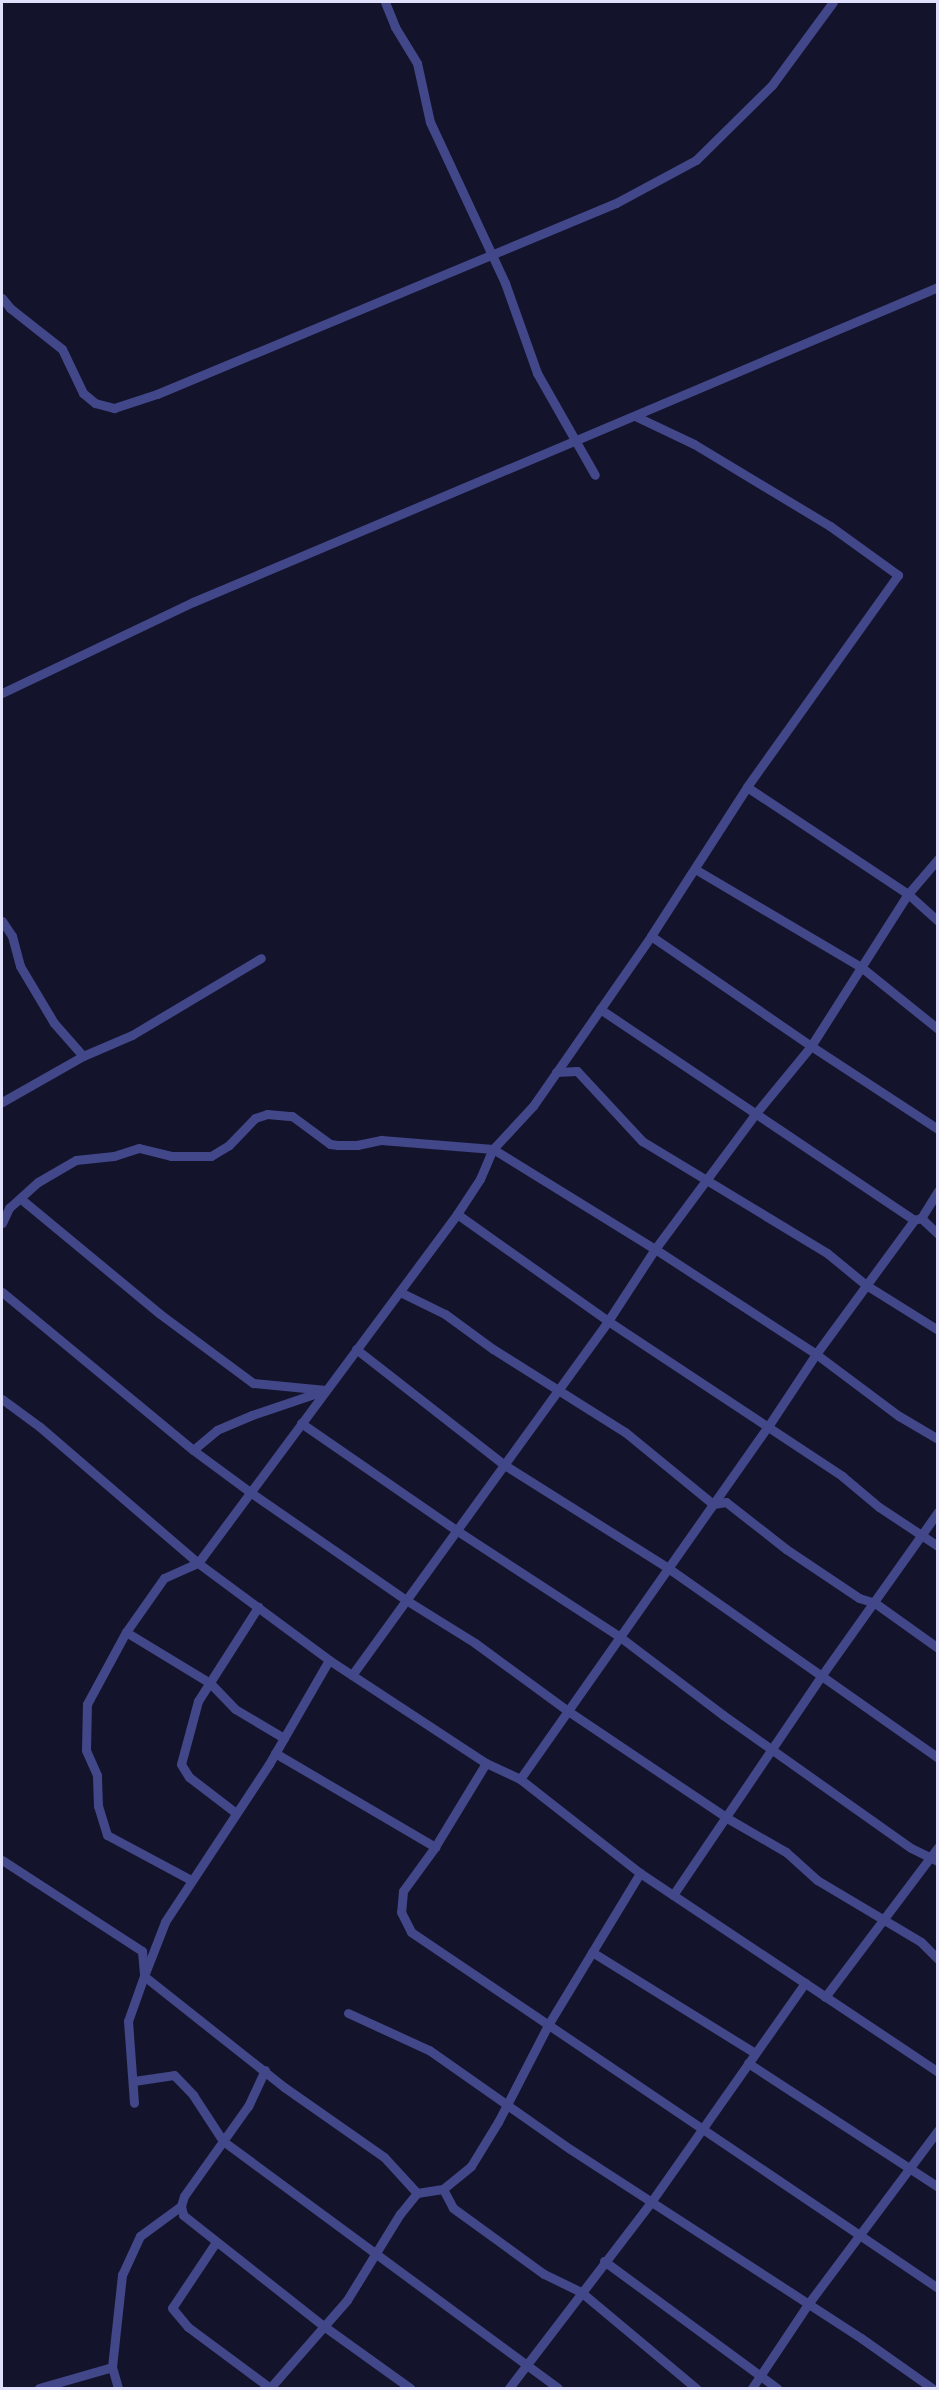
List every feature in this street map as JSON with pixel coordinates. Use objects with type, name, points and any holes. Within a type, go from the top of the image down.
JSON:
[{"type":"street","points":[[385,2],[395,27],[417,63],[430,122],[492,254],[537,373],[596,475]]},
{"type":"street","points":[[2,298],[10,308],[63,349],[83,393],[95,403],[114,408],[205,375],[616,203],[696,160],[772,85],[833,2]]},
{"type":"street","points":[[2,693],[193,602],[938,287]]},
{"type":"street","points":[[191,1880],[107,1835],[98,1806],[98,1775],[86,1750],[87,1704],[126,1632],[164,1578],[198,1563],[457,1214],[480,1179],[493,1149],[522,1120],[556,1072],[651,936],[747,787],[898,575],[830,526],[704,450],[635,416]]},
{"type":"street","points":[[747,787],[908,894],[938,921]]},
{"type":"street","points":[[352,1675],[608,1322],[655,1249],[756,1113],[811,1046],[908,894],[938,859]]},
{"type":"street","points":[[695,869],[861,968],[938,1029]]},
{"type":"street","points":[[2,921],[12,936],[20,966],[54,1023],[83,1056]]},
{"type":"street","points":[[651,936],[811,1046],[938,1129]]},
{"type":"street","points":[[2,1102],[83,1056],[132,1035],[261,958]]},
{"type":"street","points":[[600,1009],[938,1234]]},
{"type":"street","points":[[556,1072],[577,1071],[642,1142],[827,1253],[866,1285],[938,1330]]},
{"type":"street","points":[[2,1223],[9,1208],[44,1177],[76,1160],[114,1156],[138,1148],[171,1156],[211,1156],[229,1145],[255,1118],[267,1114],[292,1116],[330,1144],[357,1145],[381,1140],[425,1146],[493,1149],[655,1249],[816,1354],[899,1416],[938,1439]]},
{"type":"street","points":[[520,1779],[767,1428],[816,1354],[938,1191]]},
{"type":"street","points":[[21,1199],[160,1314],[253,1383],[326,1390]]},
{"type":"street","points":[[457,1214],[608,1322],[842,1476],[879,1507],[938,1546]]},
{"type":"street","points":[[2,1292],[193,1450],[250,1492],[406,1600],[475,1643],[568,1711],[727,1818],[786,1852],[817,1880],[883,1922],[921,1942],[938,1959]]},
{"type":"street","points":[[400,1292],[445,1314],[493,1349],[625,1432],[713,1504],[726,1502],[786,1549],[859,1598],[875,1604],[938,1648]]},
{"type":"street","points":[[357,1350],[503,1464],[668,1568],[938,1758]]},
{"type":"street","points":[[193,1450],[217,1430],[252,1415],[326,1390]]},
{"type":"street","points":[[2,1399],[40,1427],[198,1563],[329,1660],[486,1763],[520,1779],[640,1873],[938,2072]]},
{"type":"street","points":[[301,1423],[456,1530],[620,1637],[723,1715],[911,1848],[934,1859]]},
{"type":"street","points":[[673,1895],[822,1675],[875,1604],[938,1512]]},
{"type":"street","points":[[236,1813],[189,1777],[181,1764],[198,1701],[258,1607]]},
{"type":"street","points":[[126,1632],[210,1683],[236,1709],[284,1737]]},
{"type":"street","points":[[134,2081],[128,2021],[165,1922],[275,1753],[329,1660]]},
{"type":"street","points":[[275,1753],[435,1847]]},
{"type":"street","points":[[486,1763],[435,1847],[404,1891],[401,1912],[411,1932],[938,2288]]},
{"type":"street","points":[[825,1997],[883,1922],[905,1888],[934,1859],[938,1847]]},
{"type":"street","points":[[2,1860],[142,1951],[144,1976],[170,1999],[341,2129],[384,2157],[417,2193]]},
{"type":"street","points":[[216,2242],[172,2308],[188,2327],[270,2388],[347,2300],[400,2214],[417,2193],[443,2189],[471,2166],[507,2105],[548,2025],[640,1873]]},
{"type":"street","points":[[592,1952],[755,2053]]},
{"type":"street","points":[[509,2388],[529,2365],[604,2261],[651,2202],[805,1983]]},
{"type":"street","points":[[348,2013],[429,2050],[651,2202],[861,2338],[932,2388]]},
{"type":"street","points":[[748,2063],[938,2187]]},
{"type":"street","points":[[265,2070],[248,2106],[184,2196],[181,2206],[183,2215],[325,2327],[410,2388]]},
{"type":"street","points":[[134,2103],[131,2081],[174,2075],[193,2094],[223,2141],[558,2388]]},
{"type":"street","points":[[752,2388],[808,2304],[861,2237],[938,2130]]},
{"type":"street","points":[[443,2189],[453,2208],[544,2274],[581,2292],[696,2388]]},
{"type":"street","points":[[118,2388],[112,2367],[122,2275],[140,2236],[181,2206]]},
{"type":"street","points":[[604,2261],[777,2388]]},
{"type":"street","points":[[39,2388],[112,2367]]}]
